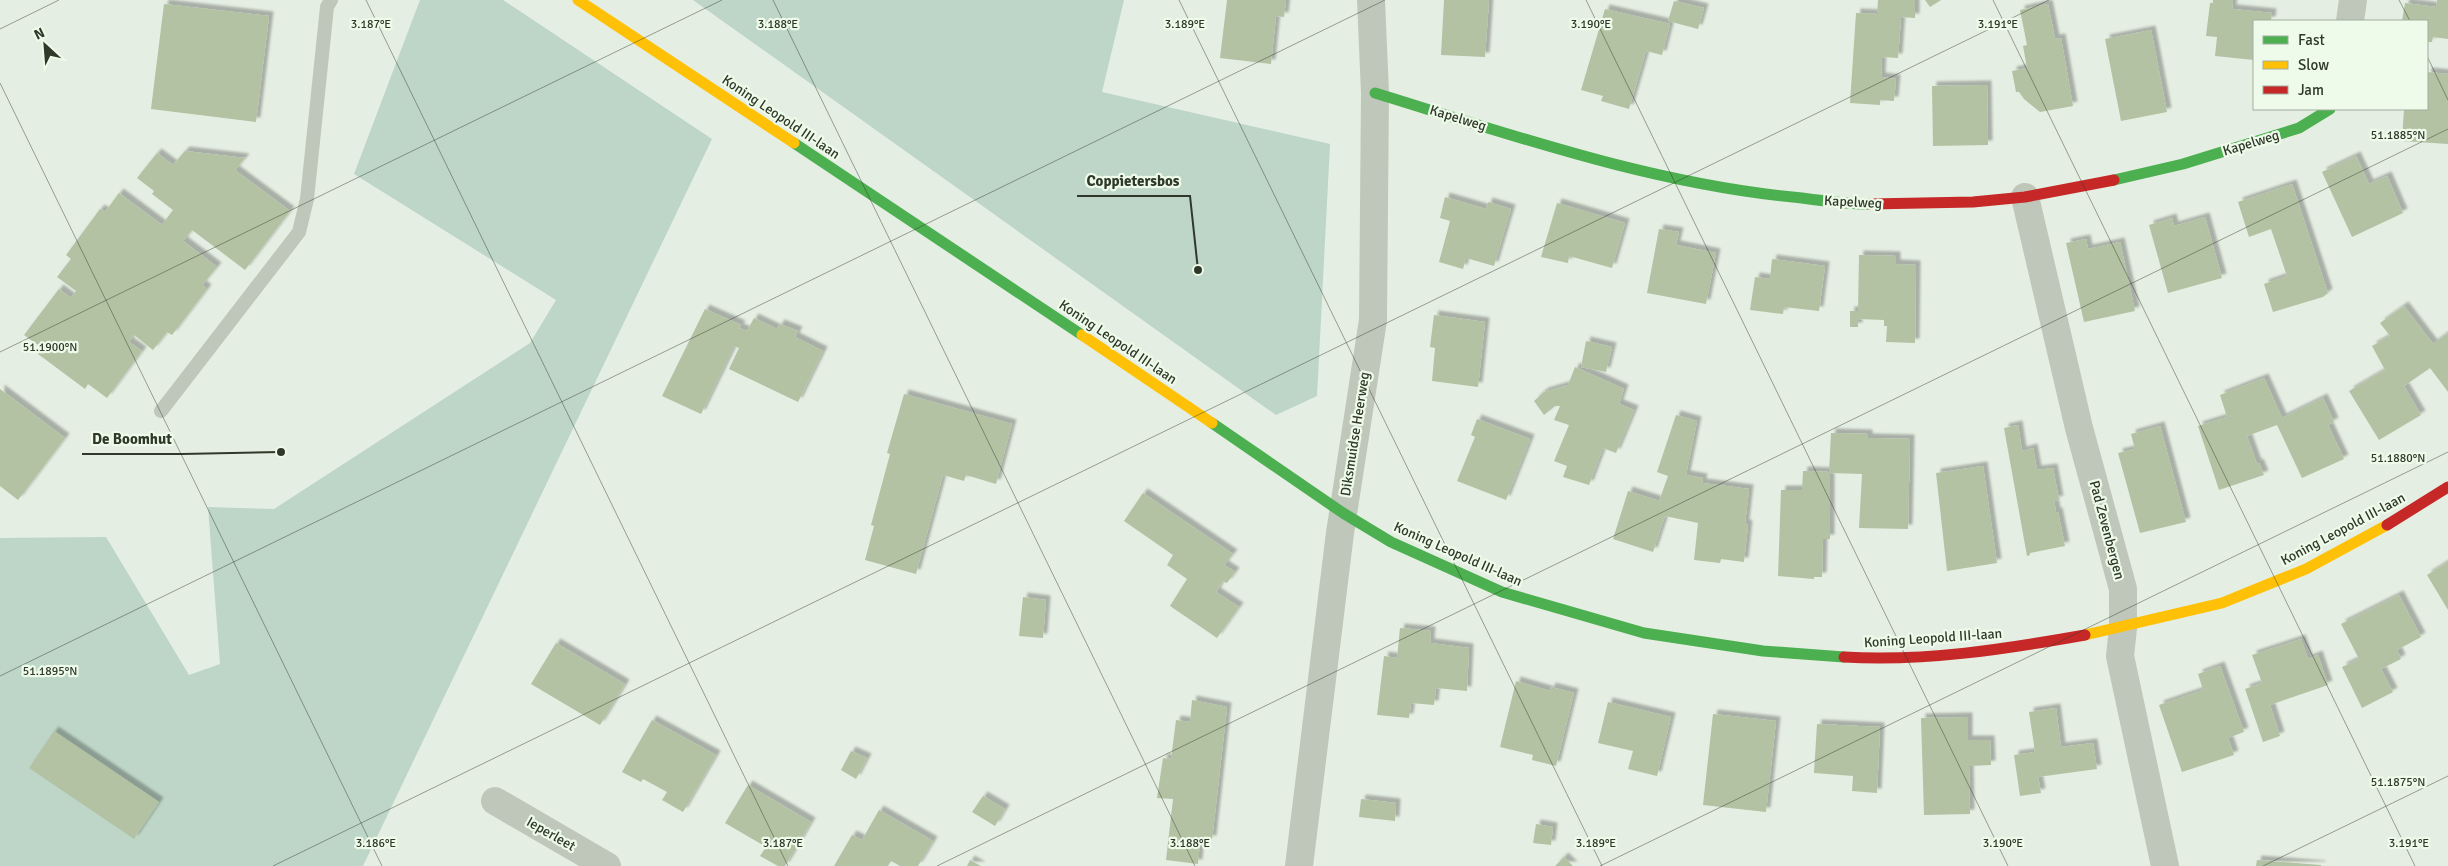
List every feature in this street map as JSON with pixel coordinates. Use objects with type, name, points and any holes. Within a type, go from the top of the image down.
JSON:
[{"type":"street","name":"Koning Leopold III-laan","points":[[578,0],[1154,384],[1343,513],[1391,542],[1502,592],[1644,633],[1763,651],[1878,659],[2005,648],[2123,628],[2222,604],[2306,569],[2388,524],[2448,487]]},
{"type":"street","name":"Diksmuidse Heerweg","points":[[1299,866],[1343,513],[1373,320],[1375,93],[1371,0]]},
{"type":"street","points":[[2350,20],[2353,0]]},
{"type":"street","name":"Kapelweg","points":[[1375,93],[1534,142],[1696,184],[1775,196],[1862,204],[1974,202],[2025,197],[2104,182],[2183,164],[2299,128],[2328,110]]},
{"type":"street","name":"Pad Zevenbergen","points":[[2025,197],[2079,428],[2123,589],[2123,628],[2120,656],[2165,866]]},
{"type":"street","name":"Ieperleet","points":[[494,801],[607,866]]},
{"type":"lane","points":[[162,411],[299,232],[307,198],[327,8],[330,0]]},
{"type":"green space","points":[[420,0],[503,0],[712,139],[363,866],[0,866],[0,538],[106,537],[189,675],[220,664],[208,507],[274,509],[530,343],[556,300],[354,174]]},
{"type":"green space","points":[[693,0],[1124,0],[1102,92],[1330,144],[1317,396],[1276,415]]},
{"type":"building","points":[[1227,0],[1286,0],[1284,17],[1276,16],[1271,64],[1220,58]]},
{"type":"building","points":[[1444,0],[1489,0],[1485,57],[1441,55]]},
{"type":"building","points":[[1878,0],[1915,0],[1915,18],[1901,17],[1898,58],[1882,57],[1881,77],[1896,79],[1894,101],[1880,100],[1880,105],[1850,103],[1856,13],[1877,14]]},
{"type":"building","points":[[1925,0],[1941,0],[1930,7]]},
{"type":"building","points":[[2213,0],[2233,0],[2232,9],[2272,13],[2271,20],[2253,20],[2253,60],[2215,56],[2217,37],[2206,36],[2210,3],[2213,3]]},
{"type":"building","points":[[2437,0],[2448,0],[2448,39],[2433,37],[2432,42],[2428,42],[2428,20],[2402,20],[2405,3],[2436,7]]},
{"type":"building","points":[[1674,1],[1704,8],[1698,29],[1668,21]]},
{"type":"building","points":[[164,4],[269,16],[256,122],[151,109]]},
{"type":"building","points":[[2048,4],[2055,39],[2061,38],[2073,106],[2040,112],[2024,99],[2019,92],[2016,92],[2012,71],[2027,68],[2023,46],[2027,45],[2020,10]]},
{"type":"building","points":[[1605,9],[1670,24],[1662,55],[1646,51],[1629,109],[1601,101],[1603,96],[1581,90]]},
{"type":"building","points":[[2151,30],[2167,112],[2121,121],[2105,39]]},
{"type":"building","points":[[2428,72],[2448,74],[2448,144],[2402,141],[2404,110],[2428,110]]},
{"type":"building","points":[[1987,85],[1988,145],[1933,146],[1932,86]]},
{"type":"building","points":[[185,151],[245,158],[235,170],[290,211],[245,270],[192,230],[183,241],[217,267],[202,285],[207,289],[172,335],[167,332],[153,350],[134,335],[129,342],[142,351],[107,398],[88,384],[85,389],[38,354],[42,348],[24,335],[59,289],[71,298],[76,291],[57,277],[71,259],[66,255],[100,209],[105,212],[119,193],[162,225],[173,210],[152,194],[154,191],[137,178],[157,153],[173,165]]},
{"type":"building","points":[[2356,156],[2369,184],[2387,176],[2403,213],[2352,237],[2322,172]]},
{"type":"building","points":[[2292,184],[2328,293],[2323,297],[2273,312],[2264,284],[2287,276],[2271,229],[2249,237],[2238,202]]},
{"type":"building","points":[[1445,197],[1486,209],[1488,202],[1511,209],[1494,266],[1466,258],[1463,269],[1439,262],[1450,221],[1440,218]]},
{"type":"building","points":[[1557,203],[1625,223],[1612,268],[1569,256],[1568,263],[1541,257]]},
{"type":"building","points":[[2205,217],[2222,278],[2168,293],[2149,225],[2172,218],[2174,226]]},
{"type":"building","points":[[1659,229],[1679,232],[1676,245],[1716,253],[1706,304],[1647,293]]},
{"type":"building","points":[[2086,239],[2088,249],[2120,242],[2135,311],[2084,322],[2066,243]]},
{"type":"building","points":[[1859,255],[1896,256],[1896,264],[1916,265],[1915,343],[1886,342],[1887,326],[1884,326],[1884,320],[1858,319],[1858,327],[1850,327],[1850,311],[1858,311]]},
{"type":"building","points":[[1772,259],[1825,266],[1819,311],[1784,307],[1783,314],[1750,310],[1755,277],[1770,279]]},
{"type":"building","points":[[2404,306],[2433,344],[2448,333],[2448,392],[2430,368],[2404,386],[2421,415],[2379,440],[2349,391],[2385,370],[2372,346],[2390,336],[2380,323]]},
{"type":"building","points":[[705,309],[741,325],[739,328],[747,331],[754,318],[777,329],[780,324],[798,331],[795,337],[823,351],[798,402],[729,369],[739,348],[734,346],[701,414],[662,396]]},
{"type":"building","points":[[1434,315],[1485,322],[1478,387],[1432,381],[1435,348],[1430,347]]},
{"type":"building","points":[[1586,341],[1612,347],[1606,372],[1581,367]]},
{"type":"building","points":[[1575,367],[1624,389],[1619,404],[1634,410],[1616,453],[1603,448],[1589,485],[1563,477],[1567,466],[1554,461],[1569,425],[1554,420],[1560,406],[1555,406],[1544,415],[1534,401],[1544,392],[1568,385]]},
{"type":"building","points":[[2264,378],[2282,418],[2323,398],[2334,422],[2328,425],[2344,459],[2302,478],[2277,425],[2247,436],[2257,464],[2259,463],[2264,475],[2219,490],[2198,426],[2227,417],[2220,395]]},
{"type":"building","points":[[0,389],[65,438],[18,500],[0,486]]},
{"type":"building","points":[[904,394],[1012,424],[996,484],[966,475],[964,481],[943,475],[916,574],[865,560],[874,526],[871,525],[890,454],[887,453]]},
{"type":"building","points":[[1676,415],[1697,421],[1686,475],[1703,478],[1702,483],[1749,489],[1745,524],[1748,525],[1744,562],[1721,559],[1720,563],[1694,560],[1698,523],[1665,516],[1653,552],[1613,539],[1628,491],[1659,501],[1668,476],[1657,472]]},
{"type":"building","points":[[1477,419],[1530,439],[1506,500],[1457,481],[1475,437],[1471,435]]},
{"type":"building","points":[[2018,425],[2022,451],[2033,448],[2037,470],[2053,468],[2059,500],[2054,501],[2065,546],[2030,553],[2027,556],[2004,428]]},
{"type":"building","points":[[2160,426],[2186,522],[2140,533],[2118,453],[2135,449],[2131,434]]},
{"type":"building","points":[[1831,433],[1868,434],[1868,438],[1910,439],[1908,529],[1859,528],[1862,474],[1830,473],[1830,539],[1823,539],[1822,577],[1814,577],[1814,579],[1778,576],[1781,490],[1802,490],[1803,471],[1829,472]]},
{"type":"building","points":[[1983,466],[1997,563],[1947,571],[1936,473]]},
{"type":"building","points":[[1143,493],[1233,554],[1224,565],[1235,572],[1227,583],[1223,581],[1216,592],[1239,607],[1217,638],[1170,606],[1187,579],[1167,565],[1173,555],[1124,521]]},
{"type":"building","points":[[2448,562],[2448,610],[2427,575]]},
{"type":"building","points":[[2399,595],[2421,637],[2397,650],[2401,659],[2381,669],[2393,692],[2362,708],[2342,667],[2359,659],[2341,624]]},
{"type":"building","points":[[1023,597],[1046,600],[1043,638],[1019,636]]},
{"type":"building","points":[[1400,628],[1431,631],[1430,643],[1469,648],[1467,691],[1436,688],[1434,705],[1411,703],[1409,718],[1377,715],[1384,656],[1397,658]]},
{"type":"building","points":[[2301,639],[2308,659],[2318,655],[2328,685],[2270,705],[2280,736],[2263,742],[2245,689],[2262,683],[2252,655]]},
{"type":"building","points":[[556,643],[625,684],[600,725],[531,684]]},
{"type":"building","points":[[2220,666],[2244,732],[2228,738],[2234,755],[2182,772],[2159,705],[2203,690],[2198,674]]},
{"type":"building","points":[[1516,681],[1550,691],[1551,687],[1574,693],[1556,766],[1532,760],[1533,755],[1500,747]]},
{"type":"building","points":[[1192,700],[1227,707],[1212,840],[1200,839],[1198,864],[1166,860],[1173,799],[1157,798],[1163,758],[1171,759],[1176,720],[1190,722]]},
{"type":"building","points":[[1608,702],[1671,717],[1657,776],[1628,769],[1633,751],[1598,743]]},
{"type":"building","points":[[2056,708],[2061,747],[2093,743],[2097,769],[2038,777],[2041,793],[2020,796],[2014,755],[2035,752],[2029,712]]},
{"type":"building","points":[[1713,714],[1776,721],[1766,812],[1703,805]]},
{"type":"building","points":[[1968,717],[1968,740],[1990,740],[1991,765],[1969,766],[1970,814],[1924,815],[1921,718]]},
{"type":"building","points":[[652,720],[716,755],[683,812],[662,800],[667,792],[643,779],[641,782],[622,772]]},
{"type":"building","points":[[1817,724],[1880,727],[1877,793],[1852,791],[1853,776],[1814,773]]},
{"type":"building","points":[[54,731],[159,802],[134,839],[29,768]]},
{"type":"building","points":[[851,751],[867,758],[856,779],[841,770]]},
{"type":"building","points":[[748,785],[811,822],[785,866],[778,866],[760,856],[766,847],[725,823]]},
{"type":"building","points":[[983,796],[1005,809],[995,826],[972,812]]},
{"type":"building","points":[[1361,799],[1396,803],[1395,821],[1359,817]]},
{"type":"building","points":[[879,810],[933,841],[918,866],[900,866],[891,861],[888,866],[834,866],[852,835],[862,840]]},
{"type":"building","points":[[1536,824],[1553,827],[1551,845],[1533,843]]},
{"type":"building","points":[[1564,857],[1573,866],[1555,866]]},
{"type":"building","points":[[970,860],[981,866],[967,866]]},
{"type":"building","points":[[2257,860],[2321,865],[2321,866],[2256,866]]},
{"type":"traffic: fast","points":[[1375,93],[1586,157],[1693,182],[1747,192],[1870,204]]},
{"type":"traffic: fast","points":[[2114,180],[2183,164],[2299,128],[2328,110]]},
{"type":"traffic: fast","points":[[794,143],[1082,335]]},
{"type":"traffic: fast","points":[[1212,423],[1343,513],[1391,542],[1502,592],[1644,633],[1763,651],[1844,657]]},
{"type":"traffic: slow","points":[[578,0],[794,143]]},
{"type":"traffic: slow","points":[[1082,335],[1212,423]]},
{"type":"traffic: slow","points":[[2085,635],[2222,603],[2306,569],[2387,525]]},
{"type":"traffic: jam","points":[[1870,204],[1973,202],[2025,197],[2114,180]]},
{"type":"traffic: jam","points":[[2387,525],[2448,487]]},
{"type":"traffic: jam","points":[[1844,657],[1904,658],[1935,656],[2025,645],[2085,635]]},
{"type":"place","name":"Coppietersbos","points":[[1198,270]]},
{"type":"place","name":"De Boomhut","points":[[281,452]]}]
